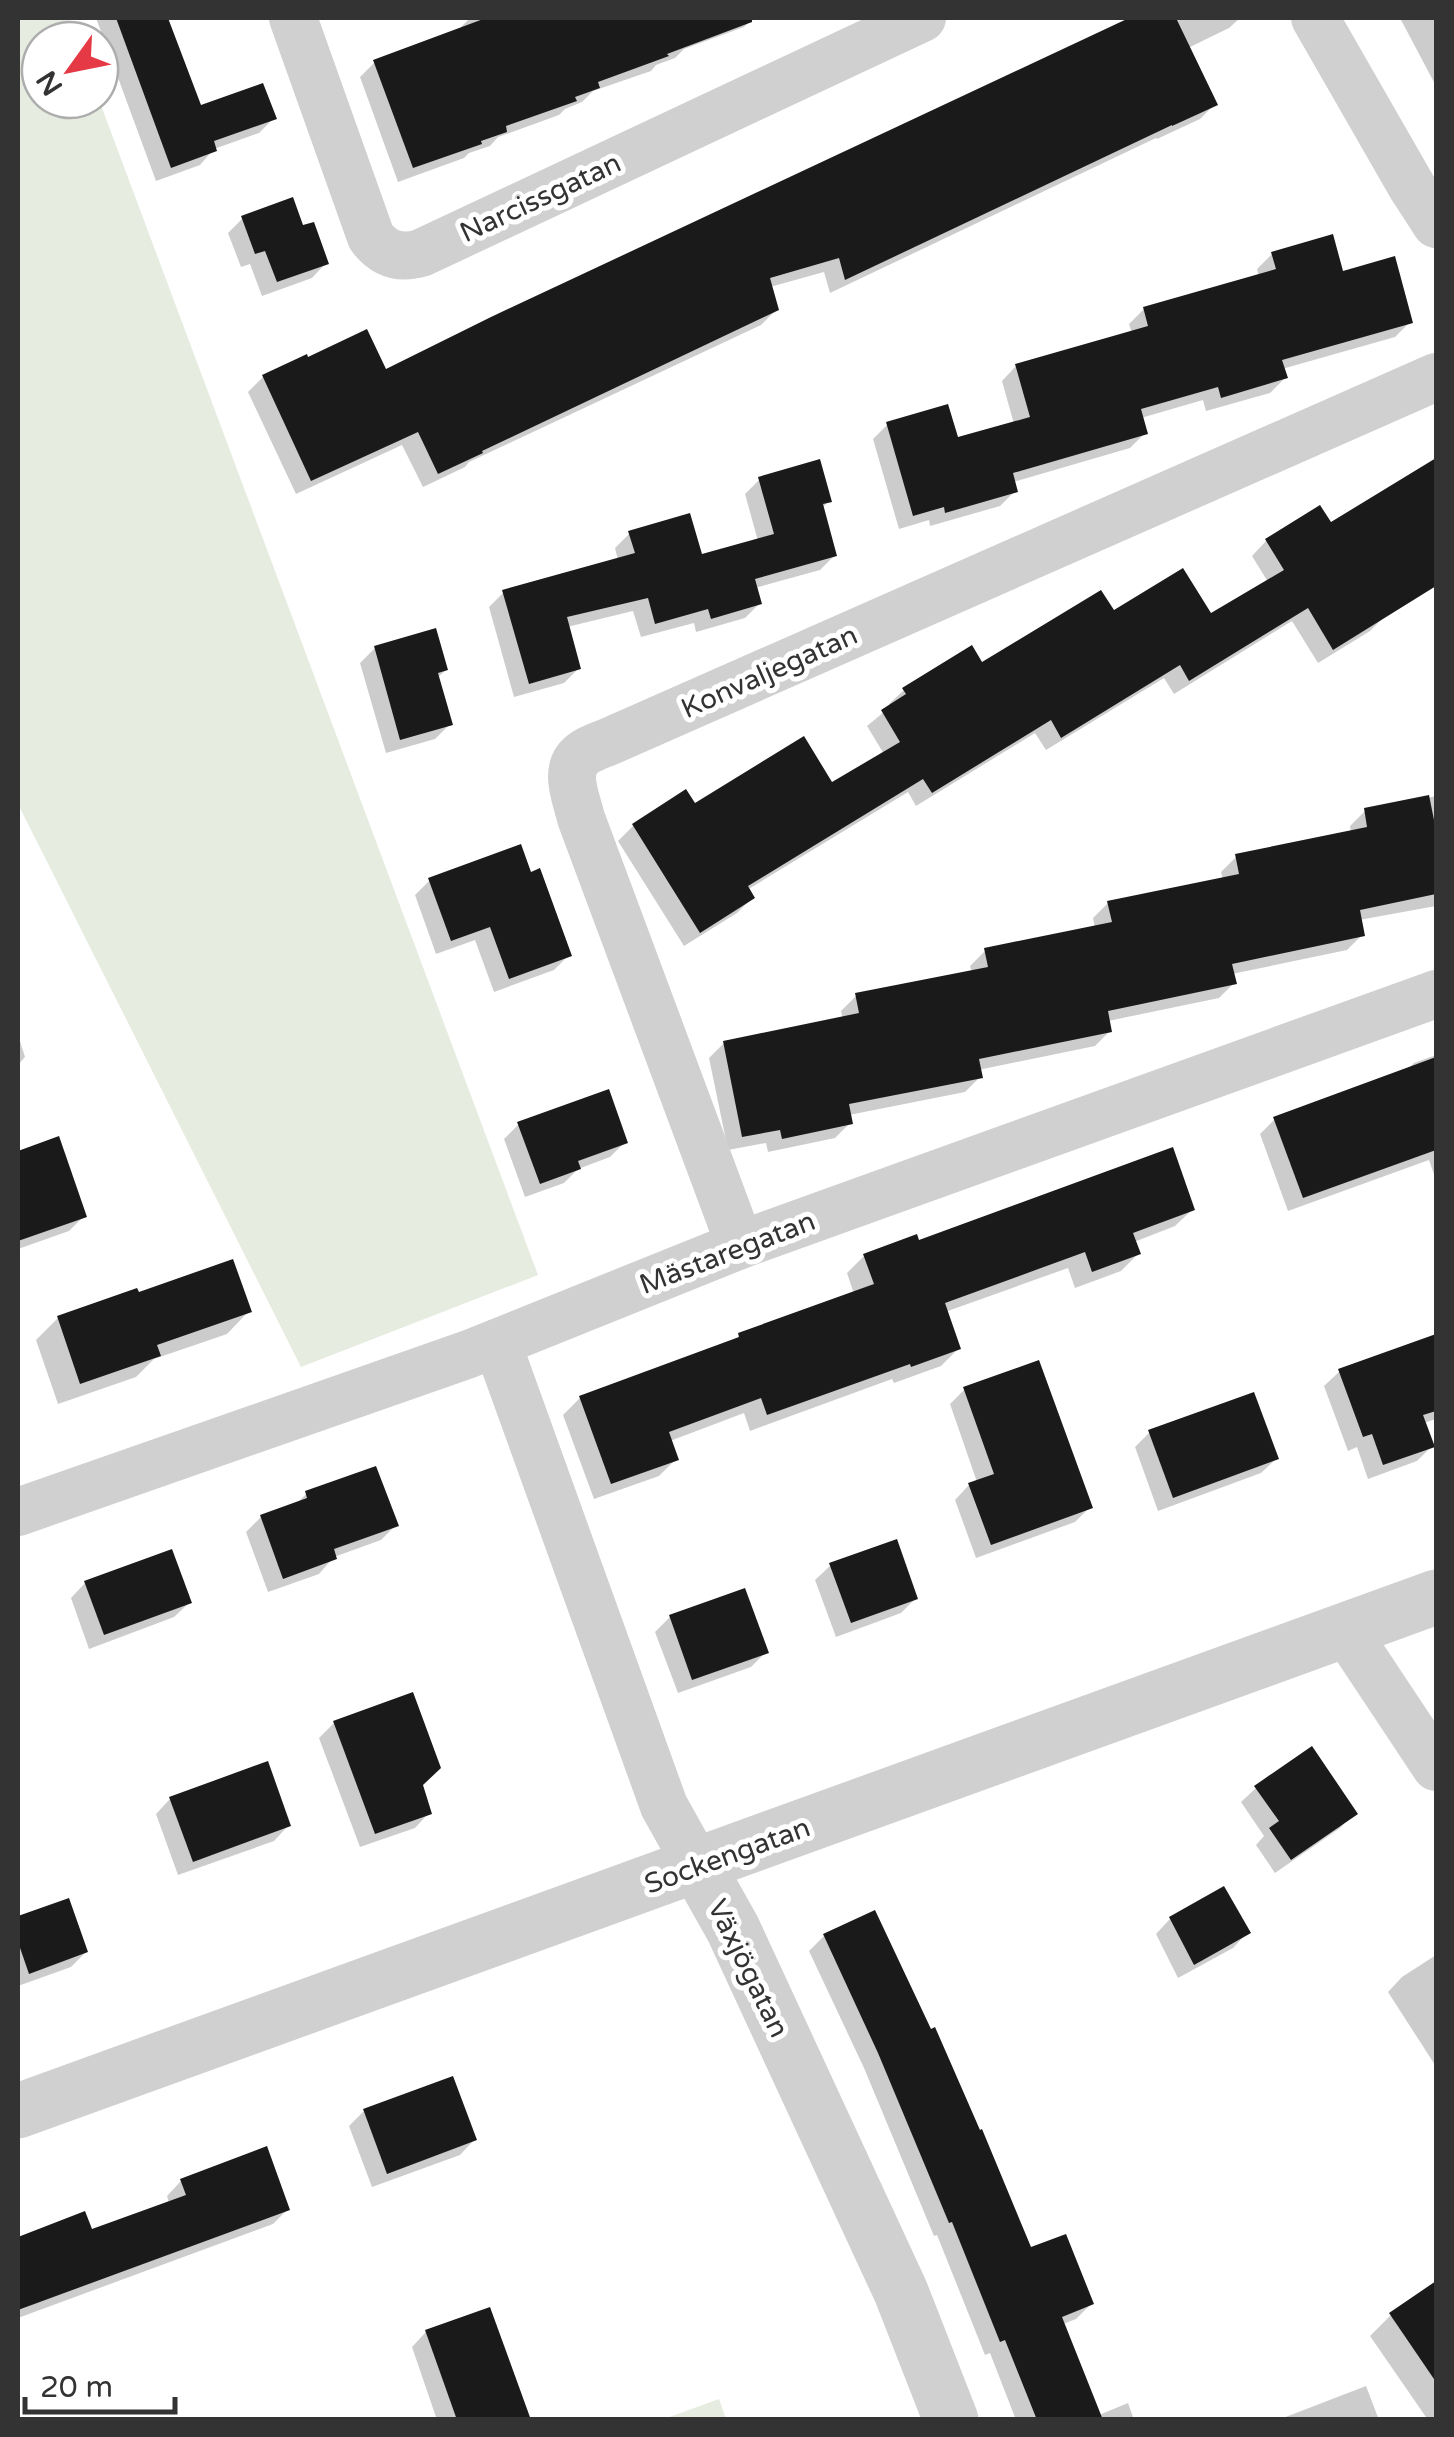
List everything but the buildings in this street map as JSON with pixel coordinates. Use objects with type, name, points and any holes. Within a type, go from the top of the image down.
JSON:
[{"type":"street","name":"Narcissgatan","points":[[293,18],[371,237],[396,256],[410,256],[922,18]]},
{"type":"street","points":[[1315,18],[1436,224]]},
{"type":"street","name":"Konvaljegatan","points":[[740,1245],[581,818],[570,778],[574,764],[583,754],[608,742],[1436,378]]},
{"type":"street","name":"Mästaregatan","points":[[18,1512],[497,1343],[740,1245],[1436,994]]},
{"type":"street","name":"Växjögatan","points":[[497,1343],[664,1806],[733,1929],[901,2292],[950,2420]]},
{"type":"street","name":"Sockengatan","points":[[18,2112],[1436,1597]]},
{"type":"street","points":[[1345,1630],[1436,1767]]},
{"type":"shaded area","points":[[18,18],[68,18],[20,20],[20,120],[106,120],[538,1275],[301,1367],[18,804]]},
{"type":"shaded area","points":[[719,2399],[726,2419],[664,2419]]}]
